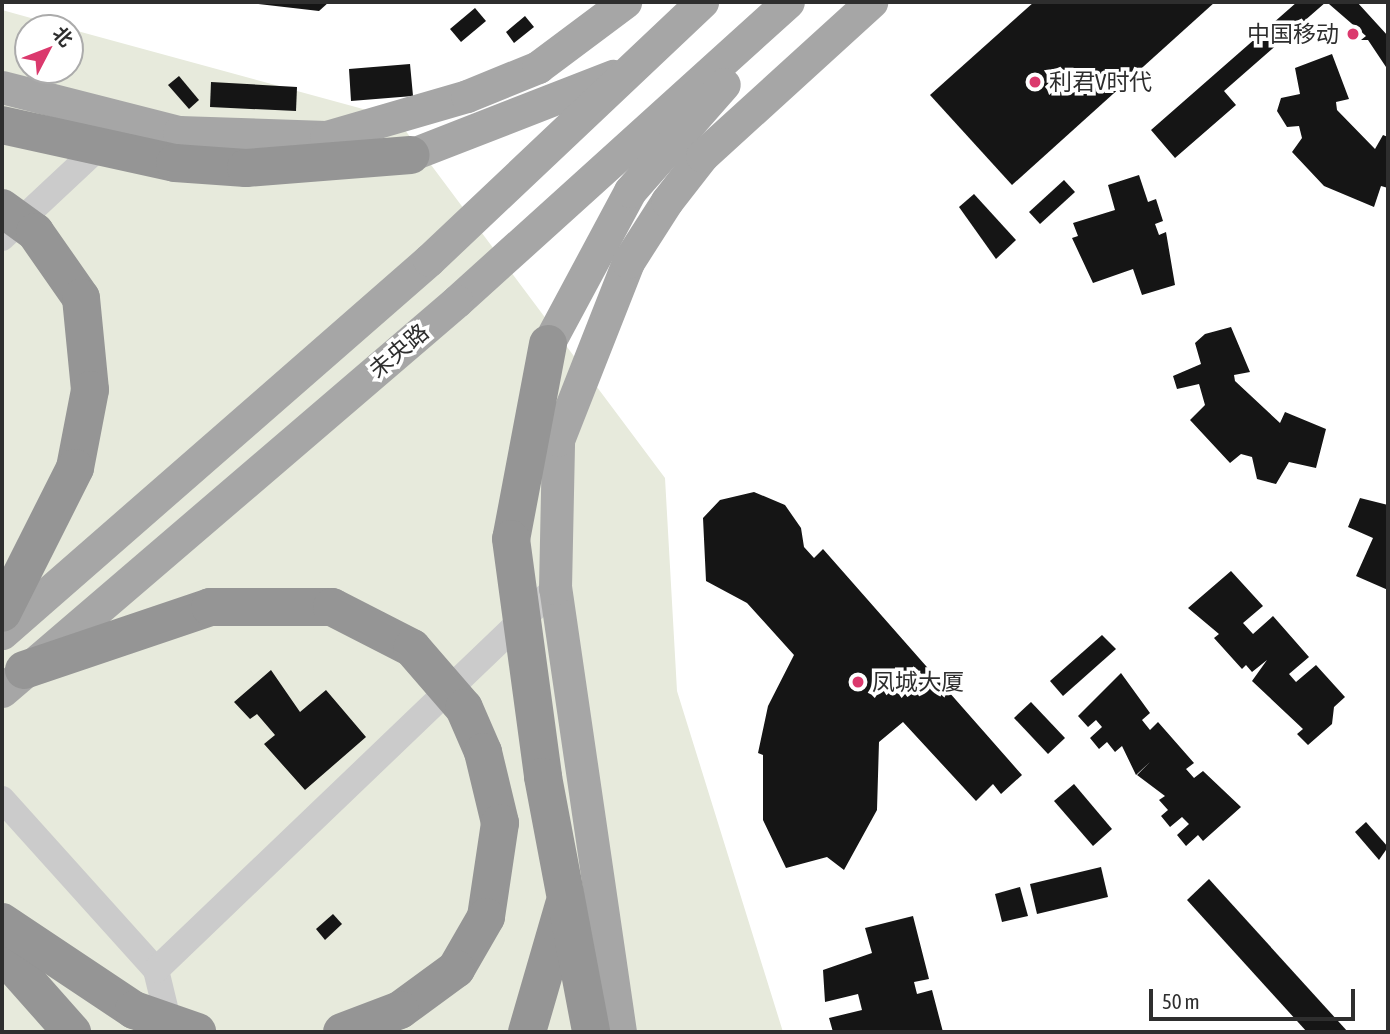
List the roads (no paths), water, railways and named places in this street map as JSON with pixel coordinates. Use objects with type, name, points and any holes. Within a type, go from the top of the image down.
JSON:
[{"type":"highway","points":[[2,125],[175,163],[246,168],[411,155]]},
{"type":"highway","points":[[2,208],[35,232],[81,298],[90,390],[75,468],[2,613]]},
{"type":"highway","points":[[548,344],[511,539],[565,905],[591,1032]]},
{"type":"highway","points":[[13,680],[210,607],[332,607],[412,648],[464,708],[483,752],[500,823],[486,917],[456,969],[400,1010],[342,1032]]},
{"type":"highway","points":[[527,1032],[565,905]]},
{"type":"highway","points":[[2,922],[134,1010],[197,1032]]},
{"type":"highway","points":[[2,953],[72,1032]]},
{"type":"main road","points":[[2,87],[125,122],[230,136],[326,137],[371,127],[538,67],[625,2]]},
{"type":"main road","points":[[2,633],[429,260],[702,2]]},
{"type":"main road","name":"未央路","points":[[13,680],[457,301],[788,2]]},
{"type":"main road","points":[[548,344],[630,191],[797,2]]},
{"type":"main road","points":[[620,1032],[555,588],[558,440],[628,262],[702,156],[871,2]]},
{"type":"main road","points":[[411,155],[628,70]]},
{"type":"street","points":[[2,238],[125,122]]},
{"type":"street","points":[[156,970],[555,588]]},
{"type":"street","points":[[2,799],[156,970],[171,1032]]},
{"type":"place","name":"中国移动","points":[[1353,34]]},
{"type":"place","name":"利君V时代","points":[[1035,82]]},
{"type":"place","name":"凤城大厦","points":[[858,682]]}]
